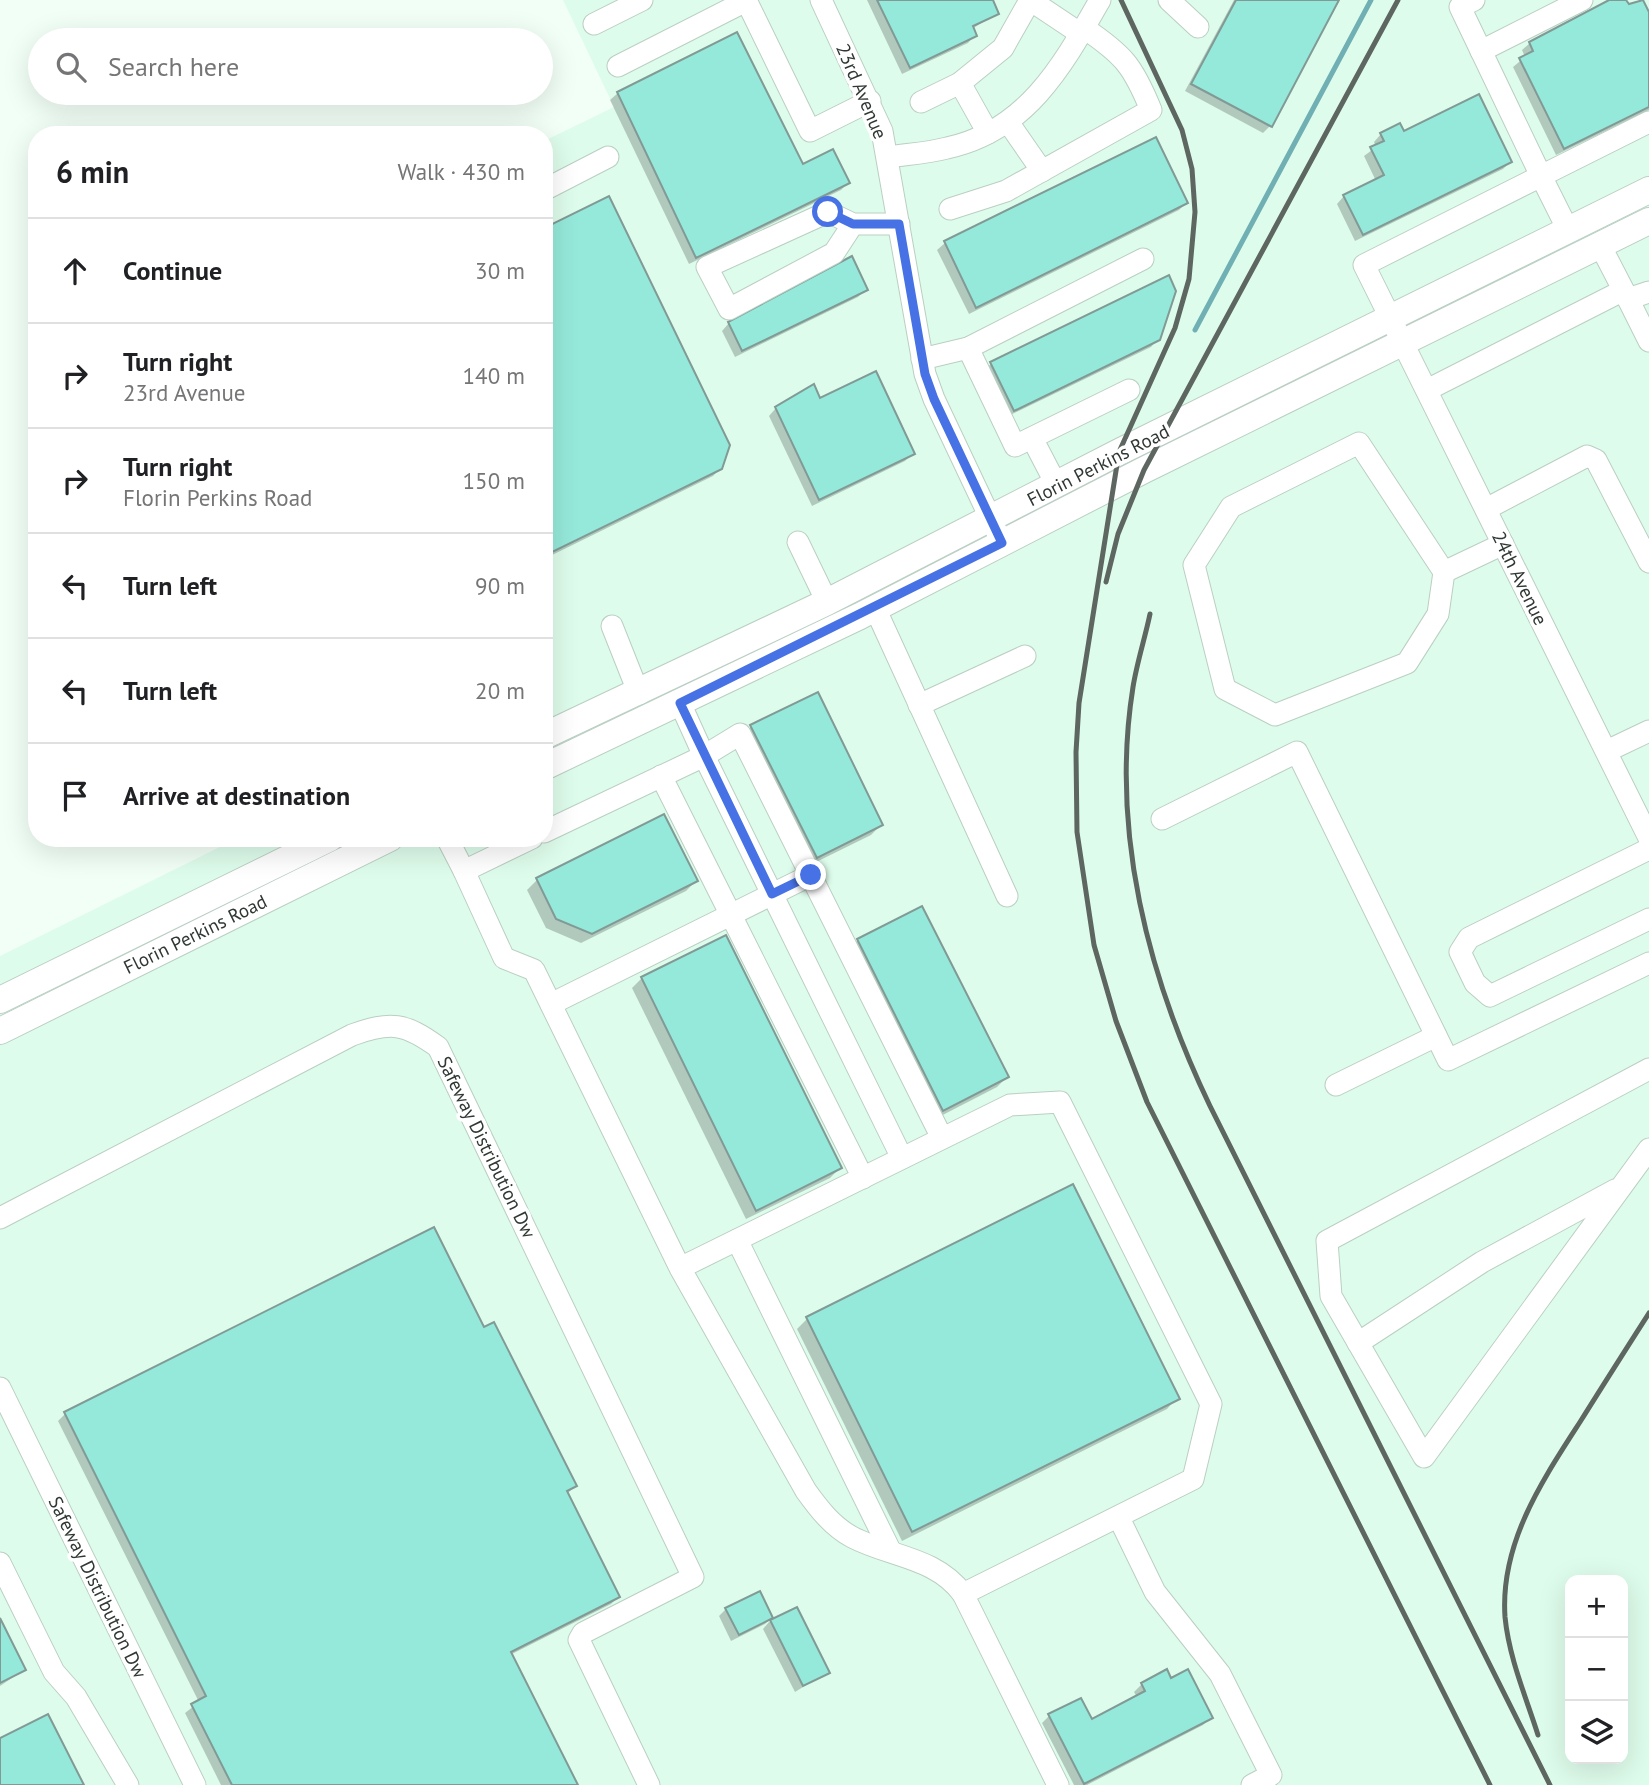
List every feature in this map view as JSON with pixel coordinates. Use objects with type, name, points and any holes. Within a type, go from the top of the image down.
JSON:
[{"type":"main road","name":"Florin Perkins Road","points":[[553,763],[875,608],[997,532],[1056,485],[1649,190]]},
{"type":"main road","name":"Florin Perkins Road","points":[[553,732],[639,694],[827,603],[997,532],[1404,342],[1649,221]]},
{"type":"main road","name":"Florin Perkins Road","points":[[0,1000],[304,847]]},
{"type":"main road","name":"Florin Perkins Road","points":[[0,1031],[372,847]]},
{"type":"street","points":[[594,24],[642,0]]},
{"type":"street","points":[[618,66],[746,0],[810,131],[870,101]]},
{"type":"street","name":"23rd Avenue","points":[[821,0],[870,101],[888,158],[922,359],[934,399],[997,532]]},
{"type":"street","points":[[888,158],[948,148],[988,133],[1008,122],[1042,93],[1100,0]]},
{"type":"street","points":[[1169,0],[1198,27]]},
{"type":"street","points":[[1474,0],[1460,7],[1567,230]]},
{"type":"street","points":[[1481,51],[1582,0]]},
{"type":"street","points":[[921,102],[960,83],[1003,48],[1030,1],[1118,51],[1137,75],[1151,110],[1006,191],[950,209]]},
{"type":"street","points":[[960,83],[988,133]]},
{"type":"street","points":[[1008,122],[1042,171]]},
{"type":"street","points":[[1541,176],[1649,122]]},
{"type":"street","points":[[553,185],[608,157]]},
{"type":"street","name":"24th Avenue","points":[[1541,176],[1364,265],[1649,838]]},
{"type":"street","points":[[853,224],[834,253],[729,309],[707,267],[828,212],[853,224],[899,224]]},
{"type":"street","points":[[1600,245],[1649,341]]},
{"type":"street","points":[[922,359],[968,348],[1143,259]]},
{"type":"street","points":[[1427,390],[1625,295],[1649,292]]},
{"type":"street","points":[[968,348],[1015,446],[1129,390]]},
{"type":"street","points":[[1032,438],[1056,485]]},
{"type":"street","points":[[1359,443],[1444,572],[1438,614],[1407,663],[1275,715],[1225,689],[1194,565],[1231,507],[1359,443]]},
{"type":"street","points":[[1486,509],[1587,456],[1596,460],[1649,562]]},
{"type":"street","points":[[797,542],[827,603]]},
{"type":"street","points":[[1444,572],[1503,544]]},
{"type":"street","points":[[875,608],[1007,896]]},
{"type":"street","points":[[612,626],[639,694]]},
{"type":"street","points":[[919,705],[1025,656]]},
{"type":"street","points":[[680,703],[902,1158]]},
{"type":"street","points":[[1606,751],[1649,731]]},
{"type":"street","points":[[553,828],[704,756],[740,733],[942,1138]]},
{"type":"street","points":[[1162,819],[1297,752],[1448,1060],[1649,963]]},
{"type":"street","points":[[661,776],[863,1178]]},
{"type":"street","points":[[452,847],[504,958],[534,970],[680,1268],[811,1499],[842,1530],[865,1543],[890,1550],[944,1573],[963,1594],[1058,1785]]},
{"type":"street","points":[[464,871],[513,847]]},
{"type":"street","points":[[1649,849],[1469,939],[1460,952],[1475,984],[1490,996],[1649,919]]},
{"type":"street","points":[[551,1004],[811,875]]},
{"type":"street","name":"Safeway Distribution Dw","points":[[0,1218],[352,1035],[381,1025],[413,1029],[439,1047],[693,1577],[583,1633],[579,1640],[649,1785]]},
{"type":"street","points":[[1336,1085],[1436,1037]]},
{"type":"street","points":[[1649,1069],[1328,1241],[1331,1296],[1424,1457],[1649,1149]]},
{"type":"street","points":[[680,1268],[1010,1105],[1060,1102],[1211,1405],[1193,1479],[963,1594]]},
{"type":"street","points":[[1358,1343],[1482,1262],[1622,1187]]},
{"type":"street","points":[[737,1240],[890,1550]]},
{"type":"street","name":"Safeway Distribution Dw","points":[[2,1400],[195,1785]]},
{"type":"street","points":[[1119,1518],[1155,1592],[1220,1674],[1271,1775],[1252,1785]]},
{"type":"street","points":[[0,1563],[54,1672],[76,1697],[128,1785]]},
{"type":"shaded area","points":[[563,0],[1649,0],[1649,1785],[0,1785],[0,956],[220,847],[553,847],[553,137],[614,107]]},
{"type":"building","points":[[877,0],[993,0],[999,14],[973,26],[977,36],[910,68]]},
{"type":"building","points":[[1236,0],[1339,0],[1272,127],[1191,84]]},
{"type":"building","points":[[1609,0],[1626,0],[1629,4],[1643,0],[1649,12],[1649,107],[1564,149],[1519,58],[1533,51],[1529,42]]},
{"type":"building","points":[[737,32],[803,164],[833,149],[850,183],[696,258],[617,92]]},
{"type":"building","points":[[1479,94],[1512,162],[1363,235],[1343,195],[1384,175],[1370,147],[1384,141],[1380,133],[1400,123],[1404,131]]},
{"type":"building","points":[[1156,137],[1188,203],[976,308],[944,241]]},
{"type":"building","points":[[609,196],[730,445],[722,469],[553,552],[553,224]]},
{"type":"building","points":[[852,256],[868,290],[742,351],[728,322]]},
{"type":"building","points":[[1169,275],[1176,291],[1160,340],[1014,411],[990,362]]},
{"type":"building","points":[[876,371],[915,454],[819,500],[775,407],[814,384],[820,398]]},
{"type":"building","points":[[818,692],[883,825],[817,858],[750,725]]},
{"type":"building","points":[[664,814],[698,881],[592,934],[556,919],[536,878]]},
{"type":"building","points":[[922,906],[1009,1077],[943,1111],[857,939]]},
{"type":"building","points":[[726,935],[842,1168],[756,1211],[641,977]]},
{"type":"building","points":[[1073,1184],[1180,1399],[912,1532],[806,1317]]},
{"type":"building","points":[[434,1227],[484,1327],[494,1322],[577,1486],[567,1491],[620,1597],[511,1652],[578,1785],[232,1785],[191,1704],[206,1696],[64,1412]]},
{"type":"building","points":[[760,1591],[773,1618],[739,1635],[725,1608]]},
{"type":"building","points":[[797,1607],[830,1673],[803,1686],[770,1620]]},
{"type":"building","points":[[0,1618],[26,1670],[0,1683]]},
{"type":"building","points":[[1167,1669],[1171,1678],[1188,1669],[1213,1718],[1084,1784],[1048,1714],[1081,1698],[1092,1719],[1145,1691],[1141,1683]]},
{"type":"building","points":[[48,1714],[84,1785],[0,1785],[0,1738]]},
{"type":"waterway","points":[[1195,330],[1371,0]]},
{"type":"railway","points":[[1121,0],[1182,130],[1192,169],[1195,212],[1189,279],[1175,328],[1119,452],[1079,703],[1076,752],[1077,832],[1094,945],[1116,1021],[1147,1102],[1490,1785]]},
{"type":"railway","points":[[1106,582],[1118,534],[1144,470],[1398,0]]},
{"type":"railway","points":[[1150,614],[1133,687],[1127,741],[1127,795],[1131,849],[1140,902],[1152,955],[1169,1006],[1210,1106],[1550,1785]]},
{"type":"railway","points":[[1538,1735],[1507,1632],[1505,1590],[1509,1564],[1526,1514],[1538,1490],[1649,1313]]},
{"type":"route","points":[[811,875],[772,894],[680,703],[860,616],[1002,543],[934,399],[925,374],[899,224],[853,224],[828,212]]}]
